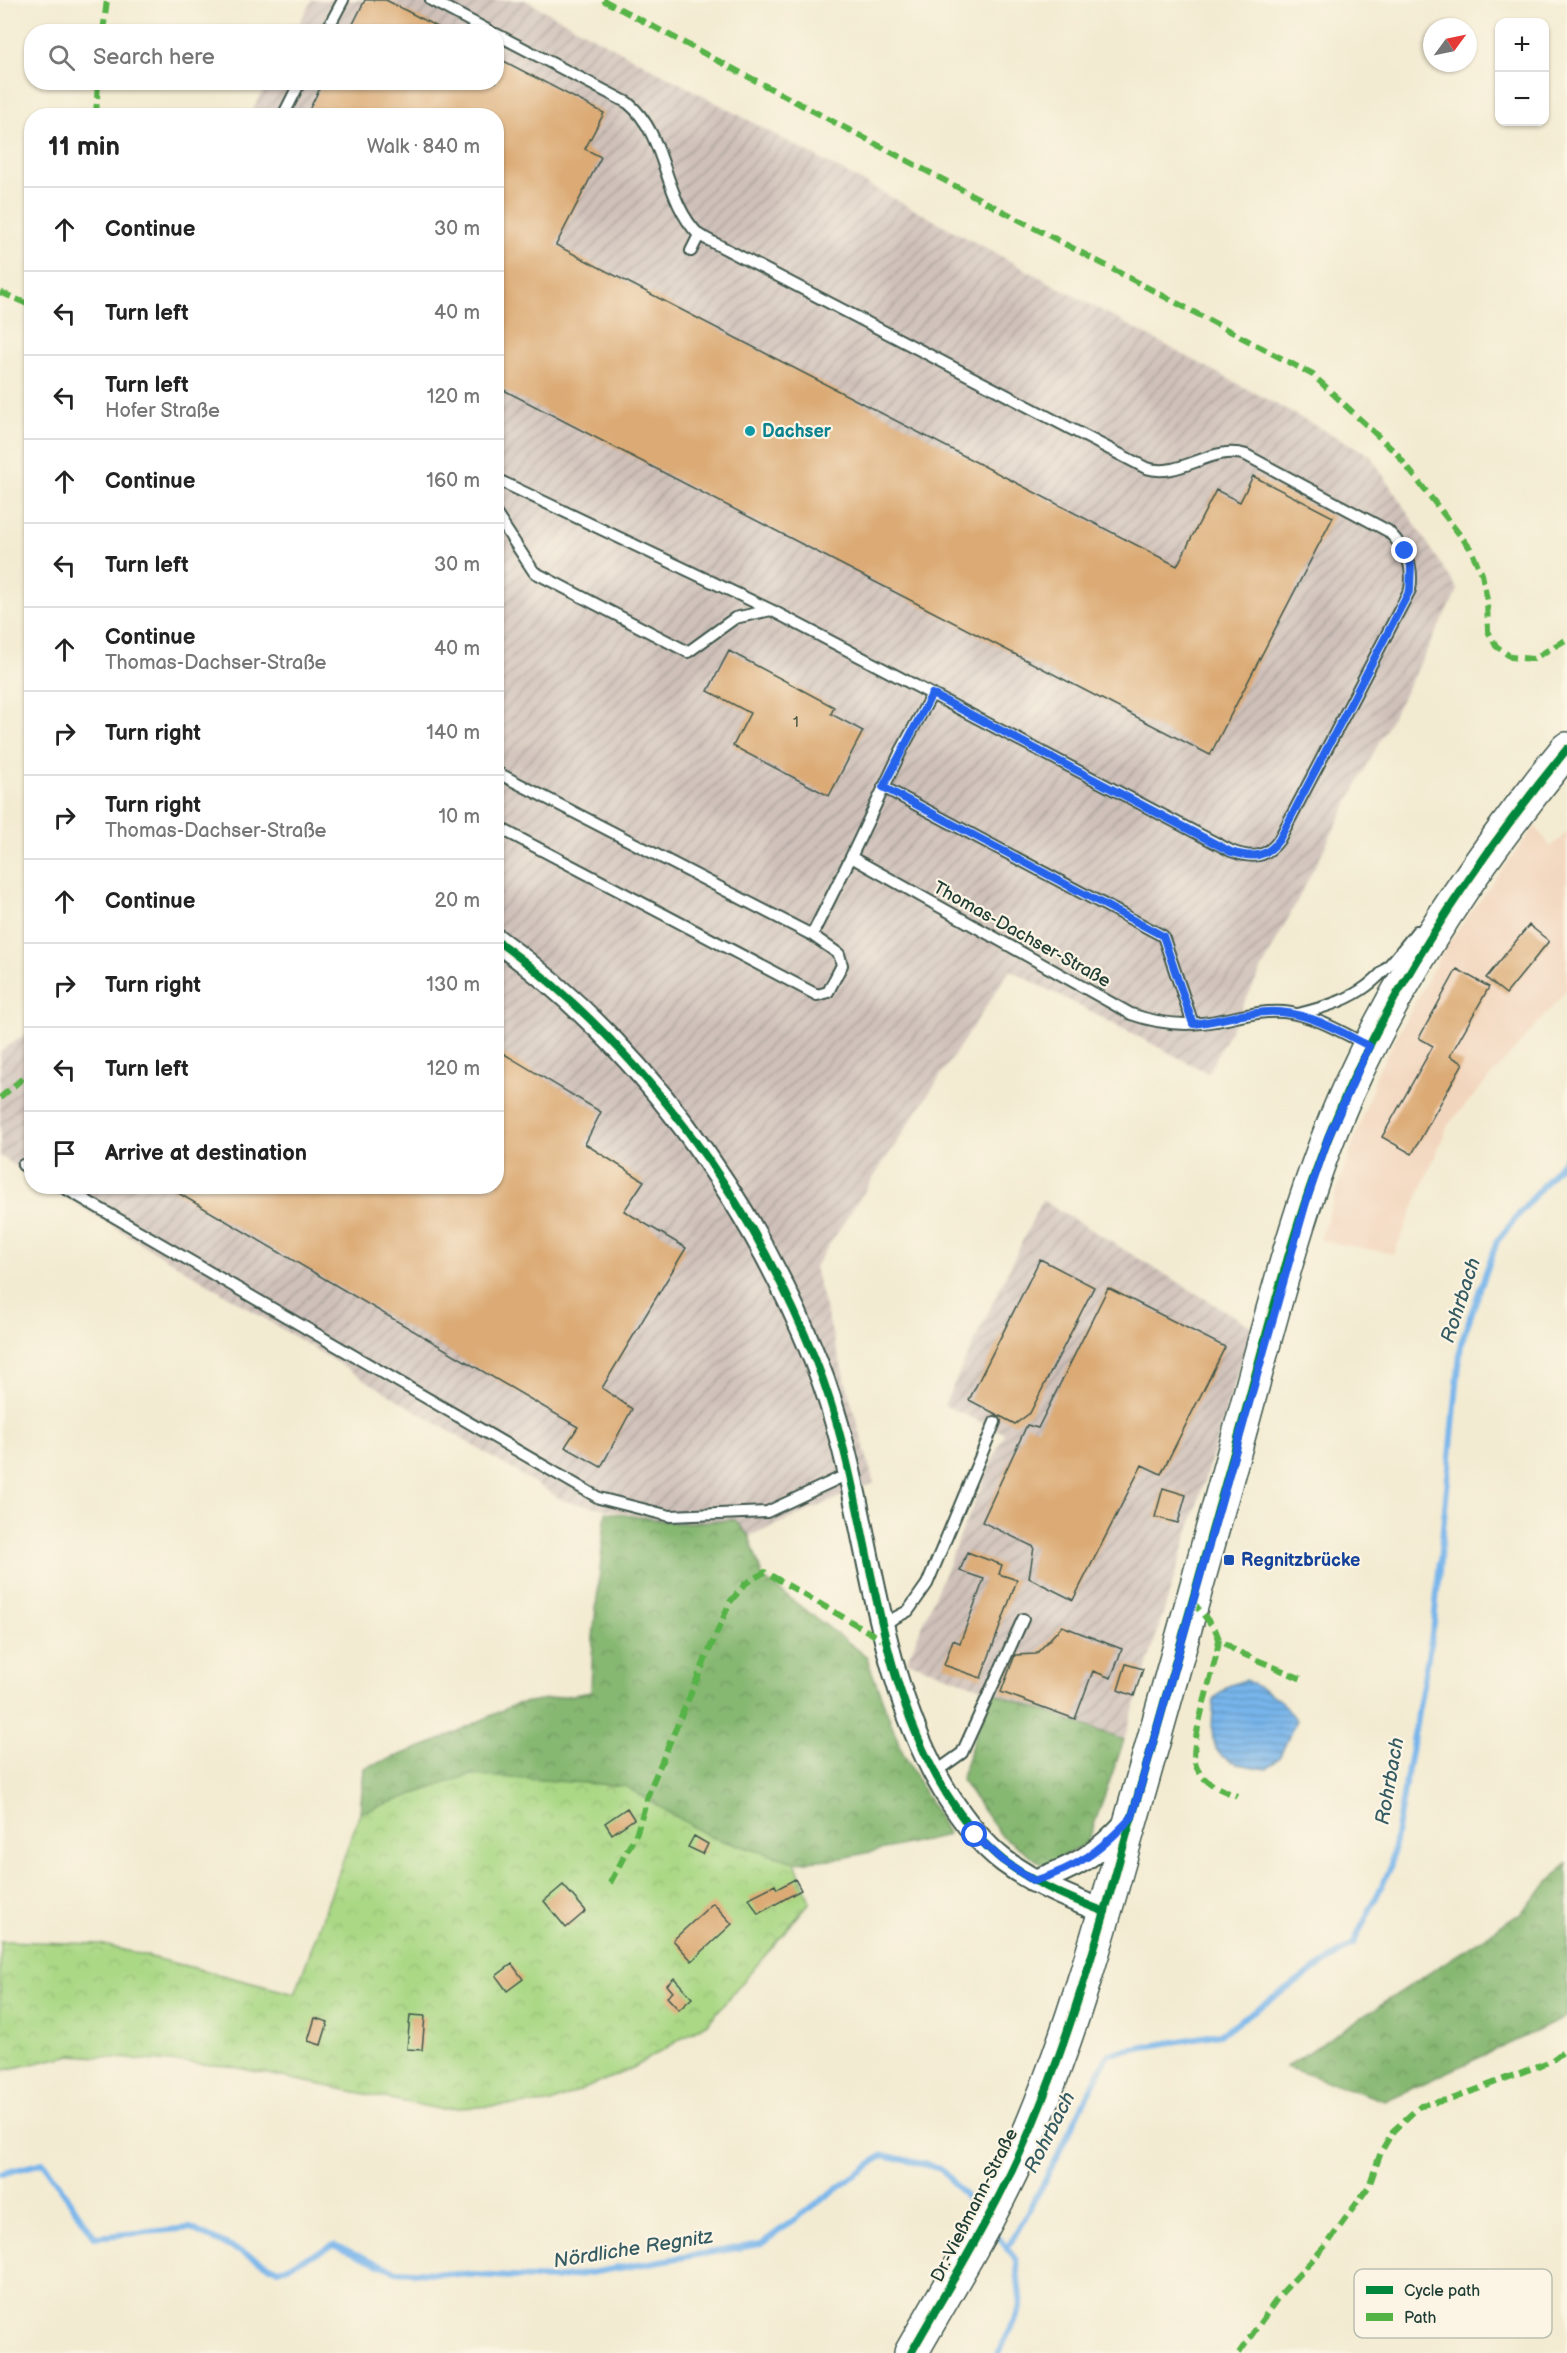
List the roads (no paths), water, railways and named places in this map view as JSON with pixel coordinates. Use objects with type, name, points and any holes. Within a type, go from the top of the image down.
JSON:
[{"type":"main road","name":"Dr.-Vießmann-Straße","points":[[911,2353],[1001,2195],[1032,2126],[1054,2066],[1105,1912],[1223,1489],[1306,1202],[1328,1138],[1392,1001],[1462,887],[1567,749]]},
{"type":"street","points":[[504,946],[570,999],[606,1035],[672,1110],[724,1183],[765,1254],[816,1362],[848,1474],[881,1625],[899,1693],[915,1736],[934,1773],[975,1835],[1002,1860],[1034,1881],[1105,1912]]},
{"type":"street","points":[[1034,1881],[1067,1870],[1086,1860],[1107,1844],[1132,1817]]},
{"type":"lane","points":[[330,24],[342,0]]},
{"type":"lane","points":[[431,0],[476,24]]},
{"type":"lane","points":[[504,38],[628,103],[639,112],[648,125],[680,210],[699,235],[1146,468],[1158,472],[1169,471],[1224,452],[1246,455],[1388,531],[1402,546],[1411,565],[1410,590],[1285,829],[1273,847],[1259,856],[1250,857],[1231,852],[771,610],[504,483]]},
{"type":"lane","points":[[287,108],[296,90]]},
{"type":"lane","points":[[691,251],[699,235]]},
{"type":"lane","points":[[504,526],[534,572],[688,652],[735,618],[771,610]]},
{"type":"lane","points":[[812,934],[851,858],[901,751],[932,694]]},
{"type":"lane","points":[[504,776],[812,934],[838,954],[843,965],[828,992],[817,995],[504,830]]},
{"type":"lane","points":[[883,787],[1163,936],[1193,1024]]},
{"type":"lane","name":"Thomas-Dachser-Straße","points":[[851,858],[1131,1014],[1164,1023],[1193,1024],[1267,1012],[1298,1014]]},
{"type":"lane","points":[[1298,1014],[1330,1006],[1363,991],[1394,960],[1426,921],[1462,887]]},
{"type":"lane","points":[[1298,1014],[1369,1046]]},
{"type":"lane","points":[[75,1194],[599,1498],[670,1516],[767,1512],[848,1474]]},
{"type":"lane","points":[[881,1625],[908,1611],[927,1584],[995,1422]]},
{"type":"lane","points":[[934,1773],[962,1752],[1023,1619]]},
{"type":"water","points":[[1245,1680],[1280,1701],[1296,1720],[1280,1756],[1267,1769],[1248,1766],[1224,1758],[1214,1743],[1212,1732],[1214,1699],[1228,1686]]},
{"type":"waterway","name":"Rohrbach","points":[[1007,2249],[1042,2186],[1109,2053],[1220,2034],[1353,1944],[1390,1869],[1434,1623],[1461,1343],[1497,1241],[1567,1156]]},
{"type":"waterway","name":"Nördliche Regnitz","points":[[0,2174],[43,2163],[95,2237],[190,2228],[279,2270],[334,2245],[396,2271],[554,2279],[761,2244],[883,2155],[940,2168],[978,2211]]},
{"type":"waterway","name":"Nördliche Regnitz","points":[[992,2229],[1016,2260],[1021,2306],[999,2353]]},
{"type":"place","name":"Dachser","points":[[750,431]]},
{"type":"place","name":"Regnitzbrücke","points":[[1229,1560]]}]
